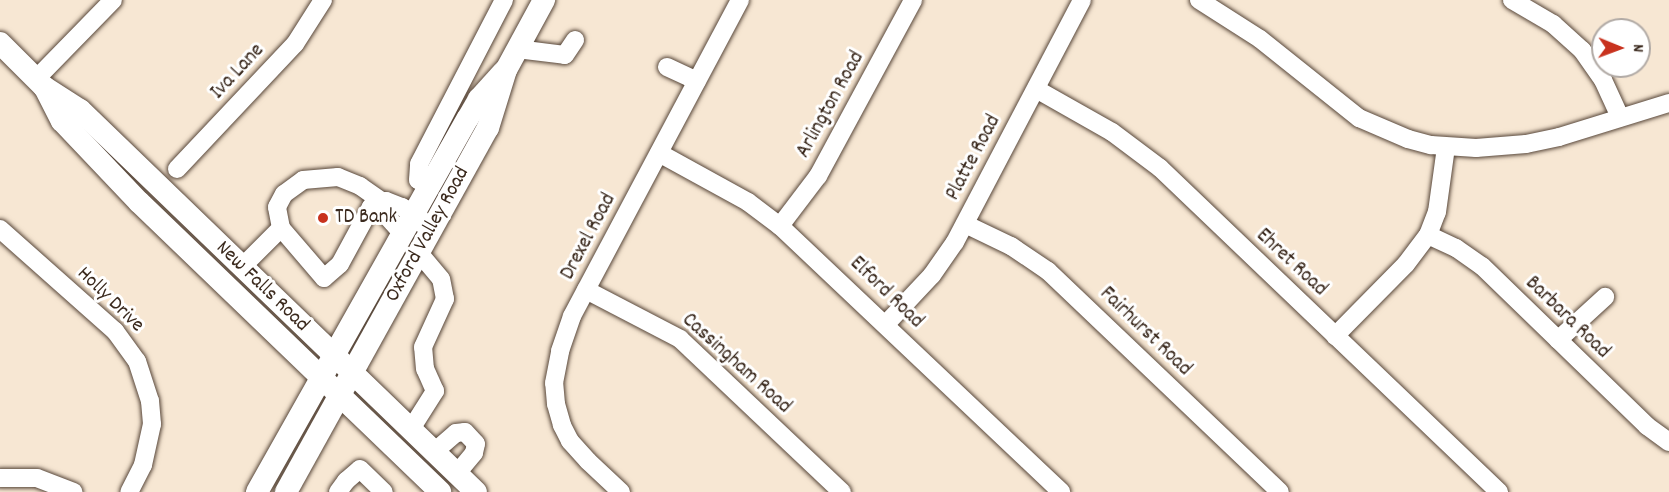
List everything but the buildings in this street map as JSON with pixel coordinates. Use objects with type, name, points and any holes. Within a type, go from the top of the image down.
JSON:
[{"type":"main road","name":"Oxford Valley Road","points":[[286,492],[338,394],[488,128],[506,70],[544,0]]},
{"type":"main road","name":"New Falls Road","points":[[0,43],[40,83],[80,110],[476,492]]},
{"type":"main road","name":"Oxford Valley Road","points":[[257,492],[479,99],[506,70]]},
{"type":"main road","name":"New Falls Road","points":[[40,83],[62,121],[116,178],[441,492]]},
{"type":"street","points":[[40,83],[113,0]]},
{"type":"street","name":"Iva Lane","points":[[177,169],[295,44],[323,0]]},
{"type":"street","points":[[431,186],[418,180],[419,164],[504,0]]},
{"type":"street","name":"Drexel Road","points":[[621,492],[570,441],[562,425],[556,404],[554,383],[560,351],[572,316],[740,0]]},
{"type":"street","name":"Arlington Road","points":[[780,226],[818,176],[912,0]]},
{"type":"street","name":"Platte Road","points":[[886,324],[932,275],[964,224],[1082,0]]},
{"type":"street","points":[[1198,0],[1260,39],[1359,118],[1408,140],[1446,147],[1476,148],[1526,144],[1669,103]]},
{"type":"street","points":[[1512,0],[1553,24],[1582,50],[1603,80],[1620,117]]},
{"type":"street","points":[[517,49],[570,48]]},
{"type":"street","points":[[667,67],[697,81]]},
{"type":"street","name":"Ehret Road","points":[[1036,89],[1112,132],[1160,168],[1499,492]]},
{"type":"street","points":[[1335,336],[1406,264],[1428,235],[1437,212],[1446,147]]},
{"type":"street","name":"Elford Road","points":[[659,153],[748,202],[780,226],[886,324],[1060,492]]},
{"type":"street","points":[[377,205],[340,264],[324,278],[281,228],[277,207],[284,194],[303,180],[338,177],[360,186],[377,205],[402,207],[409,224],[422,220],[422,224],[402,262],[401,285]]},
{"type":"street","name":"Fairhurst Road","points":[[964,224],[1011,246],[1048,271],[1280,492]]},
{"type":"street","points":[[242,267],[281,228]]},
{"type":"street","name":"Holly Drive","points":[[0,229],[115,331],[137,361],[150,401],[152,424],[142,465],[129,492]]},
{"type":"street","name":"Barbara Road","points":[[1428,235],[1456,248],[1482,266],[1647,426],[1669,442]]},
{"type":"street","points":[[411,429],[435,391],[425,369],[423,347],[445,299],[441,279],[419,253]]},
{"type":"street","name":"Cassingham Road","points":[[586,290],[680,339],[842,492]]},
{"type":"street","points":[[1558,340],[1605,297]]},
{"type":"street","points":[[434,452],[456,433],[465,432],[476,444],[474,453],[457,473]]},
{"type":"street","points":[[338,492],[346,481],[360,469],[384,492]]},
{"type":"street","points":[[0,478],[37,478],[73,492]]},
{"type":"place","name":"TD Bank","points":[[323,218]]}]
